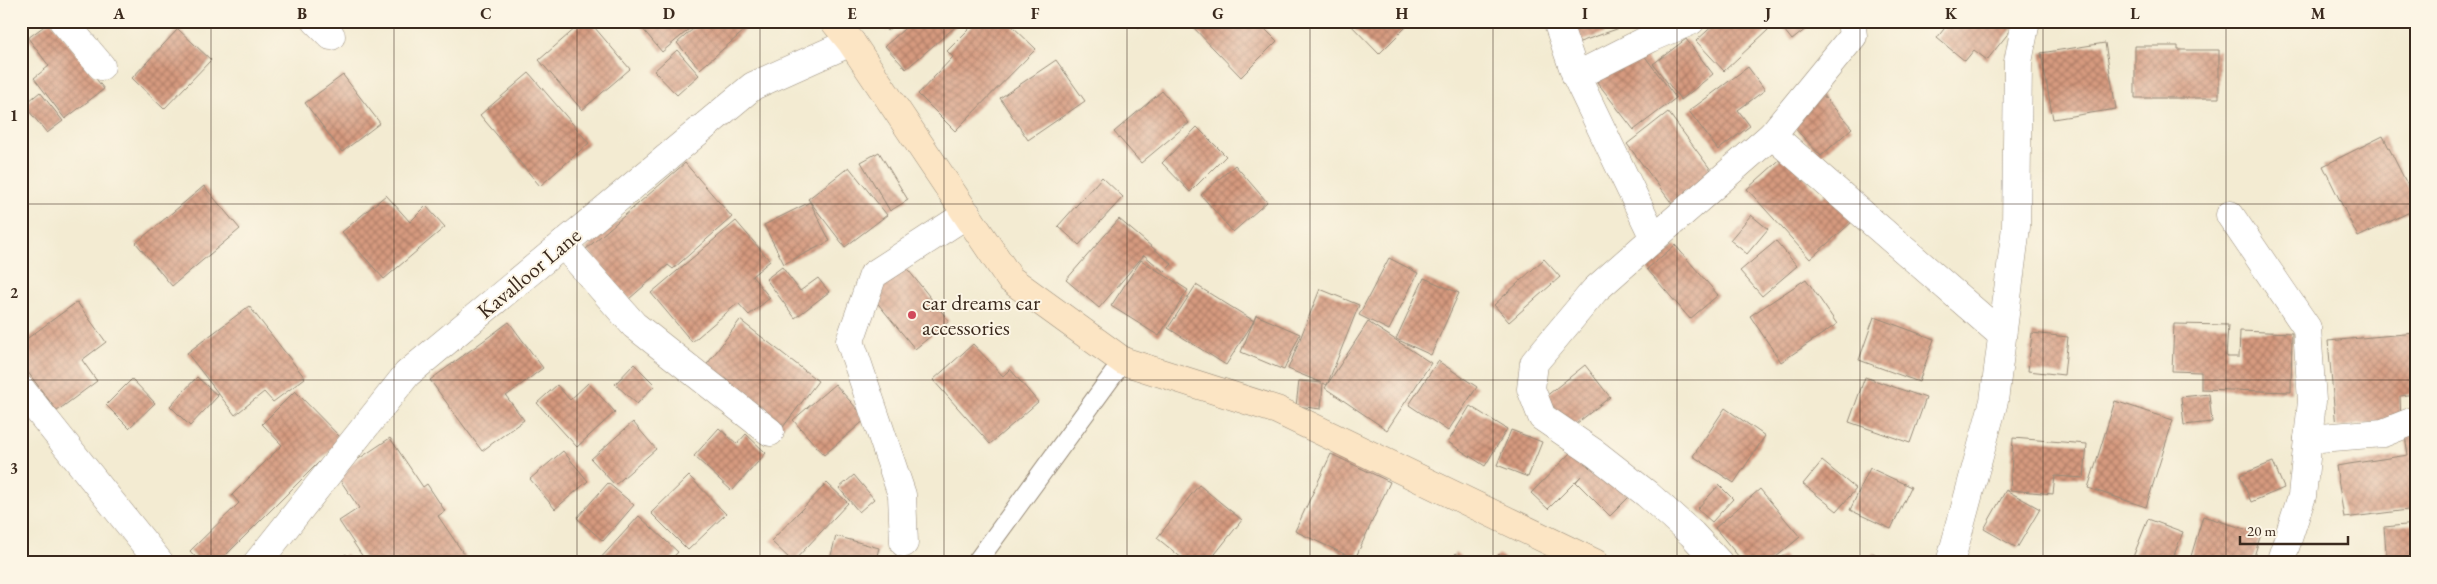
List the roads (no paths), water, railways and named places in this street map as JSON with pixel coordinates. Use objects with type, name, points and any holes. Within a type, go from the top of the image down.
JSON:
[{"type":"main road","points":[[834,21],[851,42],[1010,279],[1122,361],[1277,410],[1595,563]]},
{"type":"street","points":[[63,21],[101,66]]},
{"type":"street","points":[[1557,21],[1576,76],[1654,238]]},
{"type":"street","points":[[1576,76],[1651,38],[1691,21]]},
{"type":"street","points":[[1719,563],[1692,534],[1647,494],[1596,454],[1542,417],[1531,388],[1534,363],[1596,290],[1772,135],[1853,36],[1851,21]]},
{"type":"street","points":[[1950,563],[1994,401],[2016,227],[2018,62],[2026,21]]},
{"type":"street","name":"Kavalloor Lane","points":[[266,559],[407,374],[753,86],[851,42]]},
{"type":"street","points":[[1772,135],[2002,335]]},
{"type":"street","points":[[904,543],[902,495],[850,341],[874,275],[967,214]]},
{"type":"street","points":[[2230,215],[2307,328],[2312,400],[2302,496],[2280,563]]},
{"type":"street","points":[[563,244],[634,325],[770,432]]},
{"type":"street","points":[[21,389],[160,563]]},
{"type":"street","points":[[2308,439],[2383,433],[2416,420]]},
{"type":"lane","points":[[976,563],[1122,361]]},
{"type":"place","name":"car dreams car accessories","points":[[912,315]]}]
